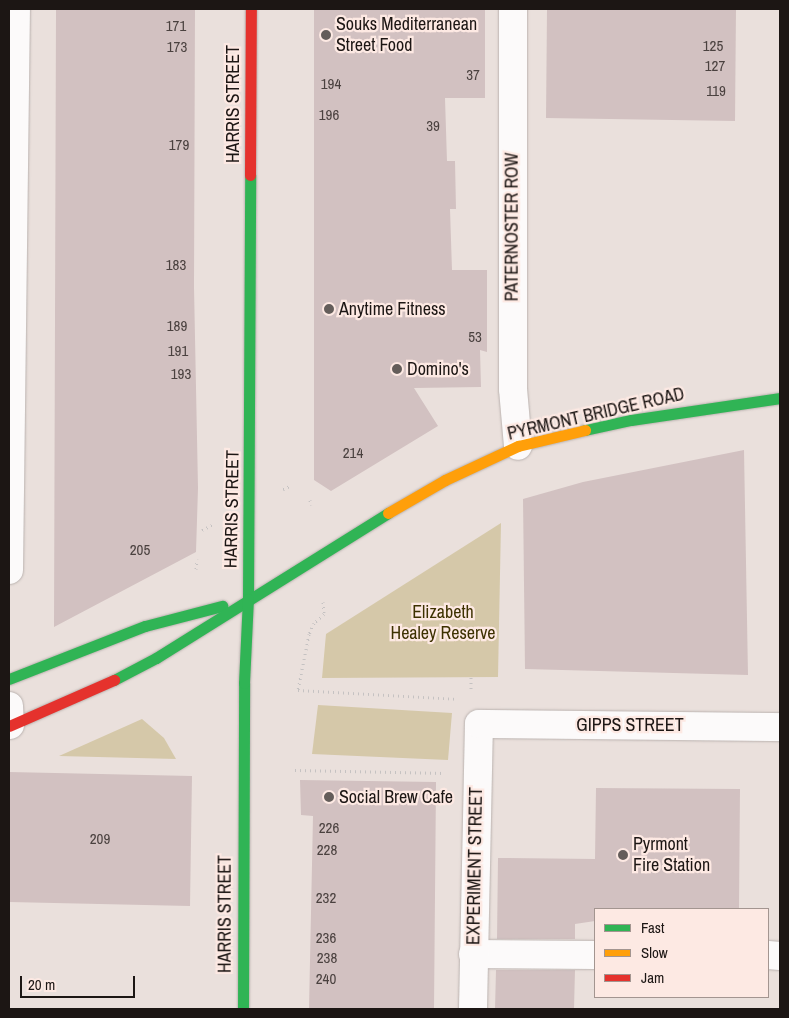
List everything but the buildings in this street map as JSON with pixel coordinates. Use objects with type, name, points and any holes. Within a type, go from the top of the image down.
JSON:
[{"type":"main road","name":"HARRIS STREET","points":[[242,1009],[244,683],[248,599],[251,9]]},
{"type":"main road","name":"PYRMONT BRIDGE ROAD","points":[[9,719],[93,691],[156,658],[248,599],[445,480],[518,446],[631,420],[780,398]]},
{"type":"main road","name":"PYRMONT BRIDGE ROAD","points":[[9,679],[145,626],[248,599]]},
{"type":"street","points":[[9,570],[16,9]]},
{"type":"street","name":"PATERNOSTER ROW","points":[[513,9],[513,369],[518,446]]},
{"type":"street","name":"GIPPS STREET","points":[[479,724],[780,727]]},
{"type":"street","name":"EXPERIMENT STREET","points":[[473,1009],[479,724]]},
{"type":"street","points":[[473,954],[594,955]]},
{"type":"path","points":[[283,489],[290,486]]},
{"type":"path","points":[[310,500],[311,505]]},
{"type":"path","points":[[196,569],[197,559]]},
{"type":"path","points":[[323,602],[324,614],[314,623],[309,634],[298,690],[462,700]]},
{"type":"path","points":[[295,770],[453,774]]},
{"type":"green space","name":"Elizabeth Healey Reserve","points":[[501,523],[498,677],[322,678],[326,634]]},
{"type":"green space","points":[[318,705],[452,713],[448,760],[312,754]]},
{"type":"green space","points":[[142,719],[164,738],[176,759],[59,756]]},
{"type":"traffic: fast","points":[[248,599],[250,175]]},
{"type":"traffic: fast","points":[[585,430],[631,420],[780,398]]},
{"type":"traffic: fast","points":[[114,680],[156,658],[388,513]]},
{"type":"traffic: fast","points":[[243,1009],[244,683],[248,599]]},
{"type":"traffic: fast","points":[[9,679],[145,626],[222,606]]},
{"type":"traffic: slow","points":[[388,513],[445,480],[518,446],[585,430]]},
{"type":"traffic: jam","points":[[250,175],[251,9]]},
{"type":"traffic: jam","points":[[9,726],[114,680]]},
{"type":"place","name":"Souks Mediterranean Street Food","points":[[326,35]]},
{"type":"place","name":"Anytime Fitness","points":[[329,309]]},
{"type":"place","name":"Domino's","points":[[397,369]]},
{"type":"place","name":"Social Brew Cafe","points":[[329,797]]},
{"type":"place","name":"Pyrmont Fire Station","points":[[623,855]]}]
